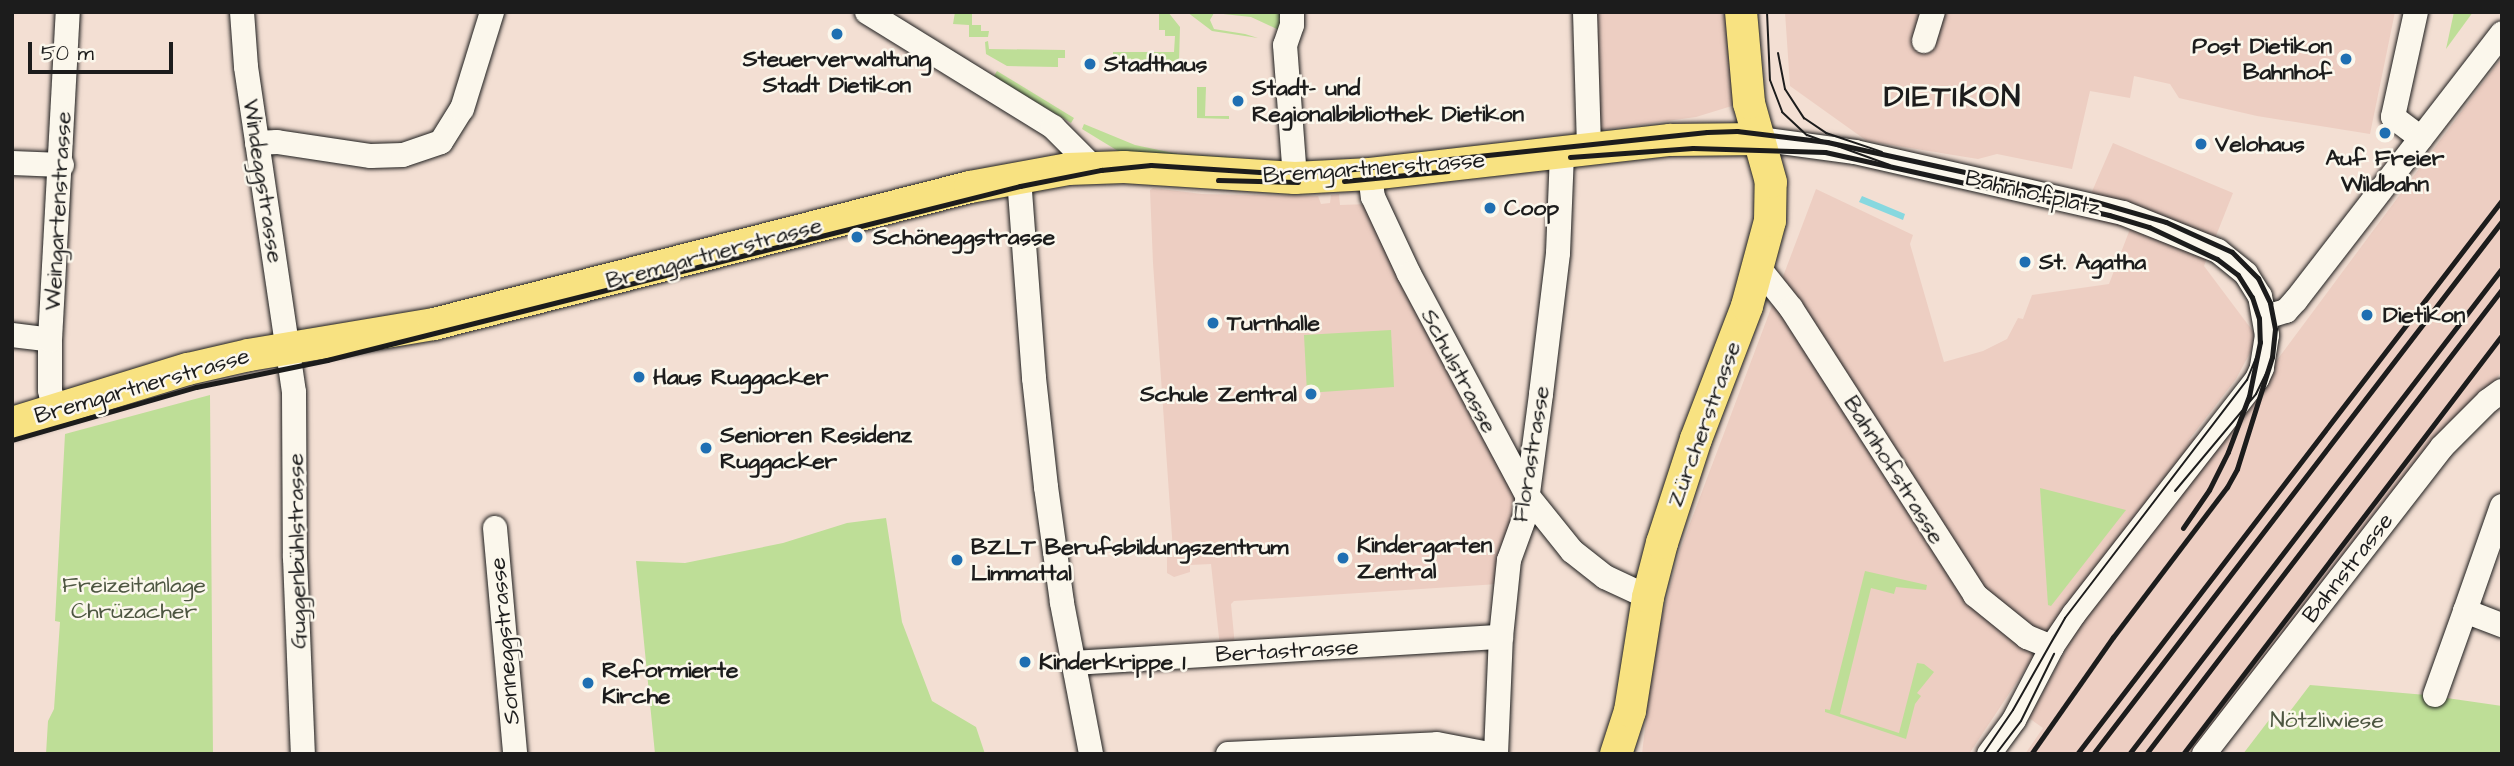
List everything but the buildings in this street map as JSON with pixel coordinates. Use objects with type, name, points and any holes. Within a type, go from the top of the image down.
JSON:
[{"type":"main road","name":"Zürcherstrasse","points":[[1636,754],[1630,711],[1648,597],[1692,452],[1759,268],[1770,221],[1772,195],[1749,103],[1741,12]]},
{"type":"main road","name":"Bremgartnerstrasse","points":[[12,423],[188,369],[434,324],[848,218],[1019,178],[1092,166],[1295,178],[1370,174],[1670,140],[1759,139]]},
{"type":"main road","name":"Zürcherstrasse","points":[[1616,754],[1622,726],[1630,711]]},
{"type":"street","name":"Weingartenstrasse","points":[[54,409],[50,390],[50,340],[62,165],[68,12]]},
{"type":"street","name":"Windeggstrasse","points":[[242,12],[257,143],[289,349]]},
{"type":"street","points":[[257,143],[276,142],[371,156],[403,155],[441,142],[462,109],[492,12]]},
{"type":"street","points":[[867,12],[1053,127],[1092,166]]},
{"type":"street","points":[[1292,12],[1292,25],[1286,45],[1295,178]]},
{"type":"street","name":"Florastrasse","points":[[1496,754],[1501,637],[1509,560],[1525,516],[1558,253],[1576,152],[1585,12]]},
{"type":"street","points":[[1924,41],[1933,12]]},
{"type":"street","points":[[2416,12],[2393,117],[2421,138]]},
{"type":"street","points":[[2266,317],[2286,311],[2502,33]]},
{"type":"street","name":"Bahnhofplatz","points":[[1759,139],[1855,152],[2134,217],[2218,251],[2246,274],[2260,296],[2266,317],[2266,350],[2257,379],[2052,646],[2014,720],[1989,754]]},
{"type":"street","points":[[12,163],[62,165]]},
{"type":"street","name":"Schulstrasse","points":[[1370,174],[1373,197],[1452,361],[1527,495],[1572,551],[1605,577],[1648,597]]},
{"type":"street","points":[[1019,178],[1042,458],[1073,663],[1091,754]]},
{"type":"street","name":"Bahnhofstrasse","points":[[1759,268],[1791,308],[1975,595],[2027,637],[2052,646]]},
{"type":"street","points":[[12,335],[50,340]]},
{"type":"street","name":"Guggenbühlstrasse","points":[[289,349],[294,392],[295,558],[303,754]]},
{"type":"street","name":"Bahnstrasse","points":[[2204,754],[2442,447],[2488,401],[2502,391]]},
{"type":"street","points":[[2435,695],[2502,506]]},
{"type":"street","name":"Sonneggstrasse","points":[[495,528],[515,754]]},
{"type":"street","points":[[2465,611],[2502,625]]},
{"type":"street","name":"Bertastrasse","points":[[1073,663],[1501,637]]},
{"type":"street","points":[[1228,754],[1437,744],[1489,754]]},
{"type":"shaded area","points":[[1577,12],[1728,12],[1735,105],[1696,117],[1579,133]]},
{"type":"shaded area","points":[[1785,12],[2395,12],[2370,134],[2257,116],[2179,98],[2170,84],[2134,76],[2130,98],[2090,91],[2072,169],[1997,154],[1978,159],[1867,141],[1790,86]]},
{"type":"shaded area","points":[[2502,57],[2502,371],[2463,429],[2200,754],[2025,754],[2043,728],[2029,718],[2067,648],[2050,632],[1969,754],[1642,754],[1655,642],[1680,550],[1816,189],[1913,235],[1910,244],[1944,362],[1983,351],[2007,339],[2018,318],[2023,319],[2032,295],[2109,284],[2130,229],[2081,217],[2113,143],[2233,193],[2204,266],[2258,338],[2236,379],[2188,441],[2240,410]]},
{"type":"shaded area","name":"Schule Zentral","points":[[1153,188],[1202,194],[1318,196],[1321,204],[1330,203],[1331,195],[1339,194],[1340,205],[1368,204],[1447,370],[1518,497],[1498,584],[1234,601],[1231,604],[1235,646],[1220,647],[1211,564],[1190,565],[1190,572],[1174,577],[1167,573],[1167,554],[1173,551],[1153,263],[1150,190]]},
{"type":"green space","points":[[955,12],[972,12],[972,25],[981,25],[981,31],[989,31],[988,37],[969,37],[969,25],[953,24]]},
{"type":"green space","points":[[1159,12],[1168,12],[1180,27],[1179,62],[1113,58],[1113,52],[1174,52],[1175,36],[1165,36],[1165,30],[1159,30]]},
{"type":"green space","points":[[1187,12],[1282,12],[1282,18],[1279,18],[1281,31],[1251,17],[1214,13],[1210,20],[1214,29],[1258,38],[1212,31]]},
{"type":"green space","points":[[2454,12],[2473,12],[2446,49]]},
{"type":"green space","points":[[988,41],[989,49],[1065,50],[1065,58],[1058,58],[1058,67],[1007,66],[986,54],[985,42]]},
{"type":"green space","points":[[997,71],[1074,118],[1071,123],[994,76]]},
{"type":"green space","points":[[1197,87],[1206,87],[1205,116],[1229,116],[1229,119],[1197,118]]},
{"type":"green space","points":[[1084,124],[1135,145],[1178,154],[1230,157],[1230,164],[1118,151],[1082,129]]},
{"type":"green space","points":[[1391,330],[1394,387],[1307,393],[1304,335]]},
{"type":"green space","name":"Freizeitanlage Chrüzacher","points":[[210,395],[213,754],[46,754],[48,721],[54,709],[60,622],[55,621],[65,434]]},
{"type":"green space","points":[[2040,488],[2126,510],[2051,606],[2048,605]]},
{"type":"green space","points":[[886,518],[902,622],[932,701],[976,727],[985,754],[655,754],[636,561],[685,563],[783,543],[847,523]]},
{"type":"green space","points":[[1865,571],[1927,585],[1926,590],[1896,587],[1894,594],[1871,588],[1840,714],[1899,733],[1917,663],[1924,664],[1934,672],[1917,693],[1921,696],[1915,704],[1906,739],[1825,712],[1825,709],[1830,710]]},
{"type":"green space","name":"Nötzliwiese","points":[[2310,685],[2426,695],[2502,706],[2502,754],[2243,754],[2269,720],[2278,727]]},
{"type":"water","points":[[1862,196],[1905,214],[1903,220],[1859,202]]},
{"type":"tram line","points":[[1767,12],[1770,80],[1782,112],[1807,135],[1890,165]]},
{"type":"tram line","points":[[1778,53],[1785,89],[1804,118],[1826,133],[1882,152]]},
{"type":"tram line","points":[[1983,754],[2013,710],[2065,618],[2247,380],[2259,351]]},
{"type":"tram line","points":[[2175,491],[2256,394],[2271,363]]},
{"type":"tram line","points":[[1996,754],[2021,721],[2054,654]]},
{"type":"railway","points":[[12,440],[196,387],[327,360],[1020,186],[1101,170],[1151,165],[1260,172],[1335,171],[1707,132],[1737,131],[1827,142],[2083,198],[2166,222],[2232,252],[2258,278],[2270,303],[2275,329],[2272,357],[2237,469],[2227,487],[2113,637],[2031,754]]},
{"type":"railway","points":[[1570,157],[1693,148],[1825,152],[2109,215],[2149,227],[2217,259],[2238,275],[2252,297],[2259,318],[2260,342],[2249,396],[2228,452],[2209,490],[2183,528]]},
{"type":"railway","points":[[1344,181],[1448,171]]},
{"type":"railway","points":[[1218,180],[1298,182]]},
{"type":"railway","points":[[2077,754],[2502,200]]},
{"type":"railway","points":[[2093,754],[2502,221]]},
{"type":"railway","points":[[2129,754],[2502,268]]},
{"type":"railway","points":[[2146,754],[2502,289]]},
{"type":"railway","points":[[2183,754],[2502,335]]},
{"type":"place","name":"Steuerverwaltung Stadt Dietikon","points":[[837,34]]},
{"type":"place","name":"Post Dietikon Bahnhof","points":[[2346,59]]},
{"type":"place","name":"Stadthaus","points":[[1090,64]]},
{"type":"place","name":"Stadt- und Regionalbibliothek Dietikon","points":[[1238,101]]},
{"type":"place","name":"Auf Freier Wildbahn","points":[[2385,133]]},
{"type":"place","name":"Velohaus","points":[[2201,144]]},
{"type":"place","name":"Coop","points":[[1490,208]]},
{"type":"place","name":"Schöneggstrasse","points":[[857,237]]},
{"type":"place","name":"St. Agatha","points":[[2025,262]]},
{"type":"place","name":"Dietikon","points":[[2367,315]]},
{"type":"place","name":"Turnhalle","points":[[1213,323]]},
{"type":"place","name":"Haus Ruggacker","points":[[639,377]]},
{"type":"place","name":"Schule Zentral","points":[[1311,394]]},
{"type":"place","name":"Senioren Residenz Ruggacker","points":[[706,448]]},
{"type":"place","name":"Kindergarten Zentral","points":[[1343,558]]},
{"type":"place","name":"BZLT Berufsbildungszentrum Limmattal","points":[[957,560]]},
{"type":"place","name":"Kinderkrippe 1","points":[[1025,662]]},
{"type":"place","name":"Reformierte Kirche","points":[[588,683]]},
{"type":"district","name":"DIETIKON","points":[[1953,97]]}]
